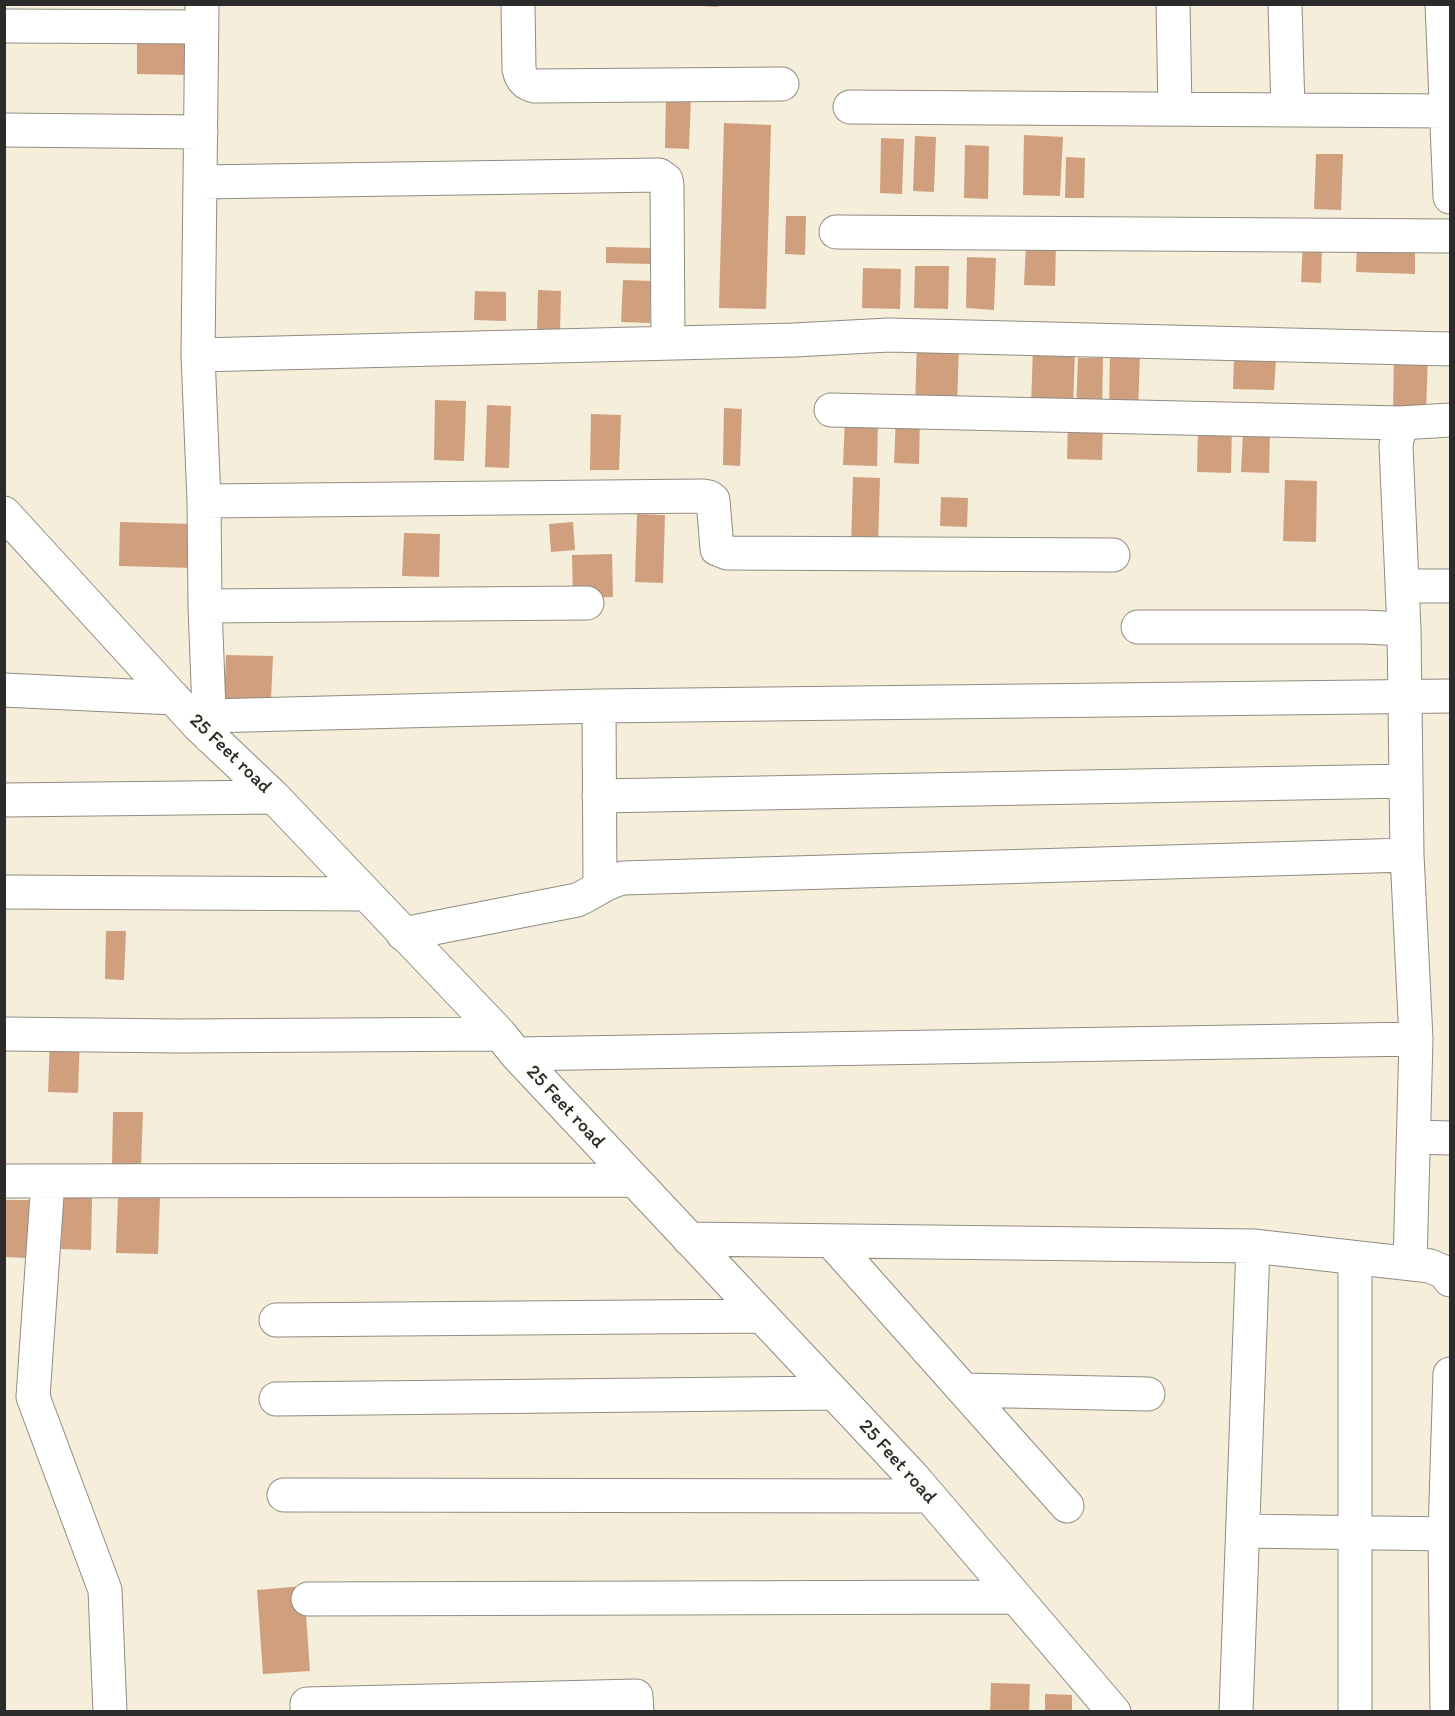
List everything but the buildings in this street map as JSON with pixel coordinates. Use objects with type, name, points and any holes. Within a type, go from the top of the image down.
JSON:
[{"type":"street","points":[[518,4],[519,69],[527,84],[535,86],[782,84]]},
{"type":"street","points":[[1173,4],[1174,109]]},
{"type":"street","points":[[1285,4],[1288,110]]},
{"type":"street","points":[[1442,4],[1450,197]]},
{"type":"street","points":[[4,26],[202,16],[198,355],[210,726],[599,706],[1450,696]]},
{"type":"street","points":[[850,107],[1447,111]]},
{"type":"street","points":[[4,130],[201,132]]},
{"type":"street","points":[[200,182],[659,176],[666,180],[668,185],[668,343]]},
{"type":"street","points":[[836,232],[1450,236]]},
{"type":"street","points":[[198,355],[794,340],[889,335],[1450,349]]},
{"type":"street","points":[[831,410],[1400,423],[1450,420]]},
{"type":"street","points":[[1400,423],[1396,447],[1404,629],[1407,855],[1416,1039],[1410,1264]]},
{"type":"street","points":[[204,501],[703,496],[712,500],[717,549],[727,553],[1113,555]]},
{"type":"street","name":"25 Feet road","points":[[4,513],[174,698],[210,726],[929,1496],[1114,1712]]},
{"type":"street","points":[[1402,586],[1450,586]]},
{"type":"street","points":[[205,606],[587,603]]},
{"type":"street","points":[[1138,627],[1404,629]]},
{"type":"street","points":[[4,690],[174,698]]},
{"type":"street","points":[[599,706],[600,887]]},
{"type":"street","points":[[599,796],[1406,781]]},
{"type":"street","points":[[4,800],[274,797]]},
{"type":"street","points":[[403,934],[577,900],[611,881],[623,878],[1407,855]]},
{"type":"street","points":[[4,892],[365,894]]},
{"type":"street","points":[[4,1034],[508,1044],[1416,1039]]},
{"type":"street","points":[[1414,1137],[1450,1138]]},
{"type":"street","points":[[4,1181],[634,1180]]},
{"type":"street","points":[[48,1181],[33,1397],[105,1590],[110,1712]]},
{"type":"street","points":[[689,1239],[1253,1246],[1430,1266],[1444,1272],[1450,1280]]},
{"type":"street","points":[[831,1240],[1067,1506]]},
{"type":"street","points":[[1236,1712],[1253,1246]]},
{"type":"street","points":[[1354,1712],[1355,1258]]},
{"type":"street","points":[[276,1320],[761,1316]]},
{"type":"street","points":[[1447,1712],[1450,1374]]},
{"type":"street","points":[[964,1390],[1148,1394]]},
{"type":"street","points":[[276,1399],[833,1393]]},
{"type":"street","points":[[284,1495],[929,1496]]},
{"type":"street","points":[[1243,1532],[1448,1534]]},
{"type":"street","points":[[308,1599],[1015,1597]]},
{"type":"street","points":[[307,1712],[306,1704],[636,1696],[637,1712]]}]
